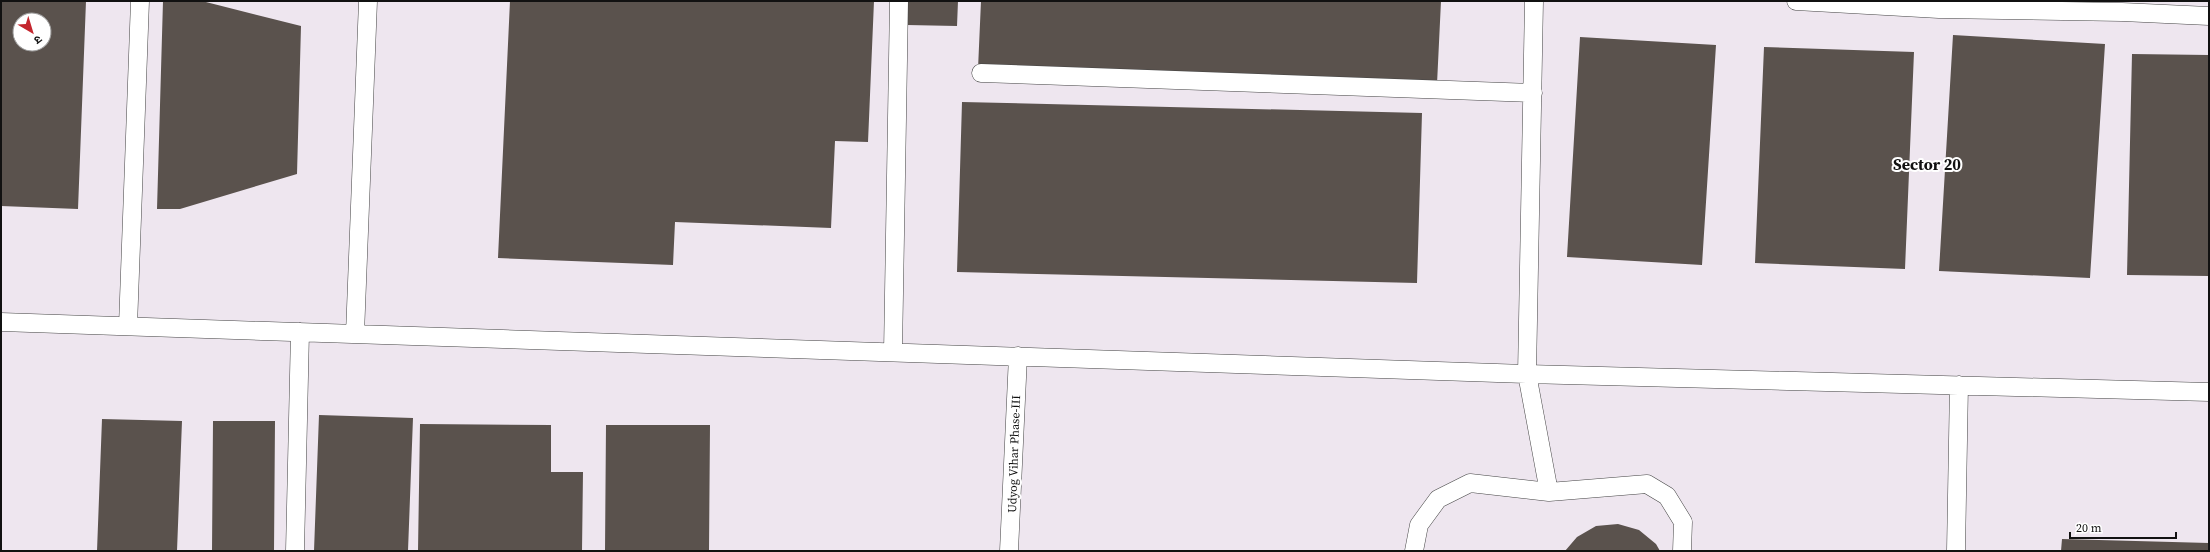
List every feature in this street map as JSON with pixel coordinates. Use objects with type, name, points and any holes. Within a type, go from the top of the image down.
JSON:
[{"type":"lane","points":[[128,326],[140,1]]},
{"type":"lane","points":[[356,334],[368,1]]},
{"type":"lane","points":[[893,352],[899,1]]},
{"type":"lane","points":[[1534,1],[1527,374],[1549,492]]},
{"type":"lane","points":[[1796,1],[1939,9],[2122,12],[2209,16]]},
{"type":"lane","points":[[980,73],[1533,93]]},
{"type":"lane","points":[[1,322],[1527,374],[2209,392]]},
{"type":"lane","points":[[295,551],[300,332]]},
{"type":"lane","name":"Udyog Vihar Phase-III","points":[[1009,551],[1018,356]]},
{"type":"lane","points":[[1956,551],[1959,385]]},
{"type":"lane","points":[[1414,551],[1419,525],[1438,499],[1470,483],[1549,492],[1647,484],[1667,496],[1683,522],[1682,551]]},
{"type":"shaded area","points":[[1,1],[2209,1],[2209,551],[1,551]]},
{"type":"building","points":[[1,1],[86,1],[78,209],[1,206]]},
{"type":"building","points":[[163,1],[202,1],[301,26],[297,174],[180,209],[157,209]]},
{"type":"building","points":[[510,1],[874,1],[868,142],[835,141],[831,228],[675,222],[673,265],[498,258]]},
{"type":"building","points":[[908,1],[958,1],[957,26],[907,25]]},
{"type":"building","points":[[981,1],[1441,1],[1437,84],[978,69]]},
{"type":"building","points":[[1953,35],[2105,44],[2090,278],[1939,271]]},
{"type":"building","points":[[1580,37],[1716,45],[1702,265],[1567,257]]},
{"type":"building","points":[[1764,47],[1914,52],[1905,269],[1755,263]]},
{"type":"building","points":[[2132,54],[2209,55],[2209,276],[2127,275]]},
{"type":"building","points":[[962,102],[1422,113],[1417,283],[957,272]]},
{"type":"building","points":[[319,415],[413,418],[408,551],[314,551]]},
{"type":"building","points":[[102,419],[182,421],[177,551],[97,551]]},
{"type":"building","points":[[213,421],[275,421],[274,551],[212,551]]},
{"type":"building","points":[[420,424],[551,425],[551,472],[583,472],[582,551],[418,551]]},
{"type":"building","points":[[606,425],[710,425],[709,551],[605,551]]},
{"type":"building","points":[[1618,524],[1639,530],[1656,544],[1660,551],[1565,551],[1577,537],[1596,526]]},
{"type":"building","points":[[2062,539],[2209,543],[2209,551],[2061,551]]},
{"type":"district","name":"Sector 20","points":[[1927,164]]}]
